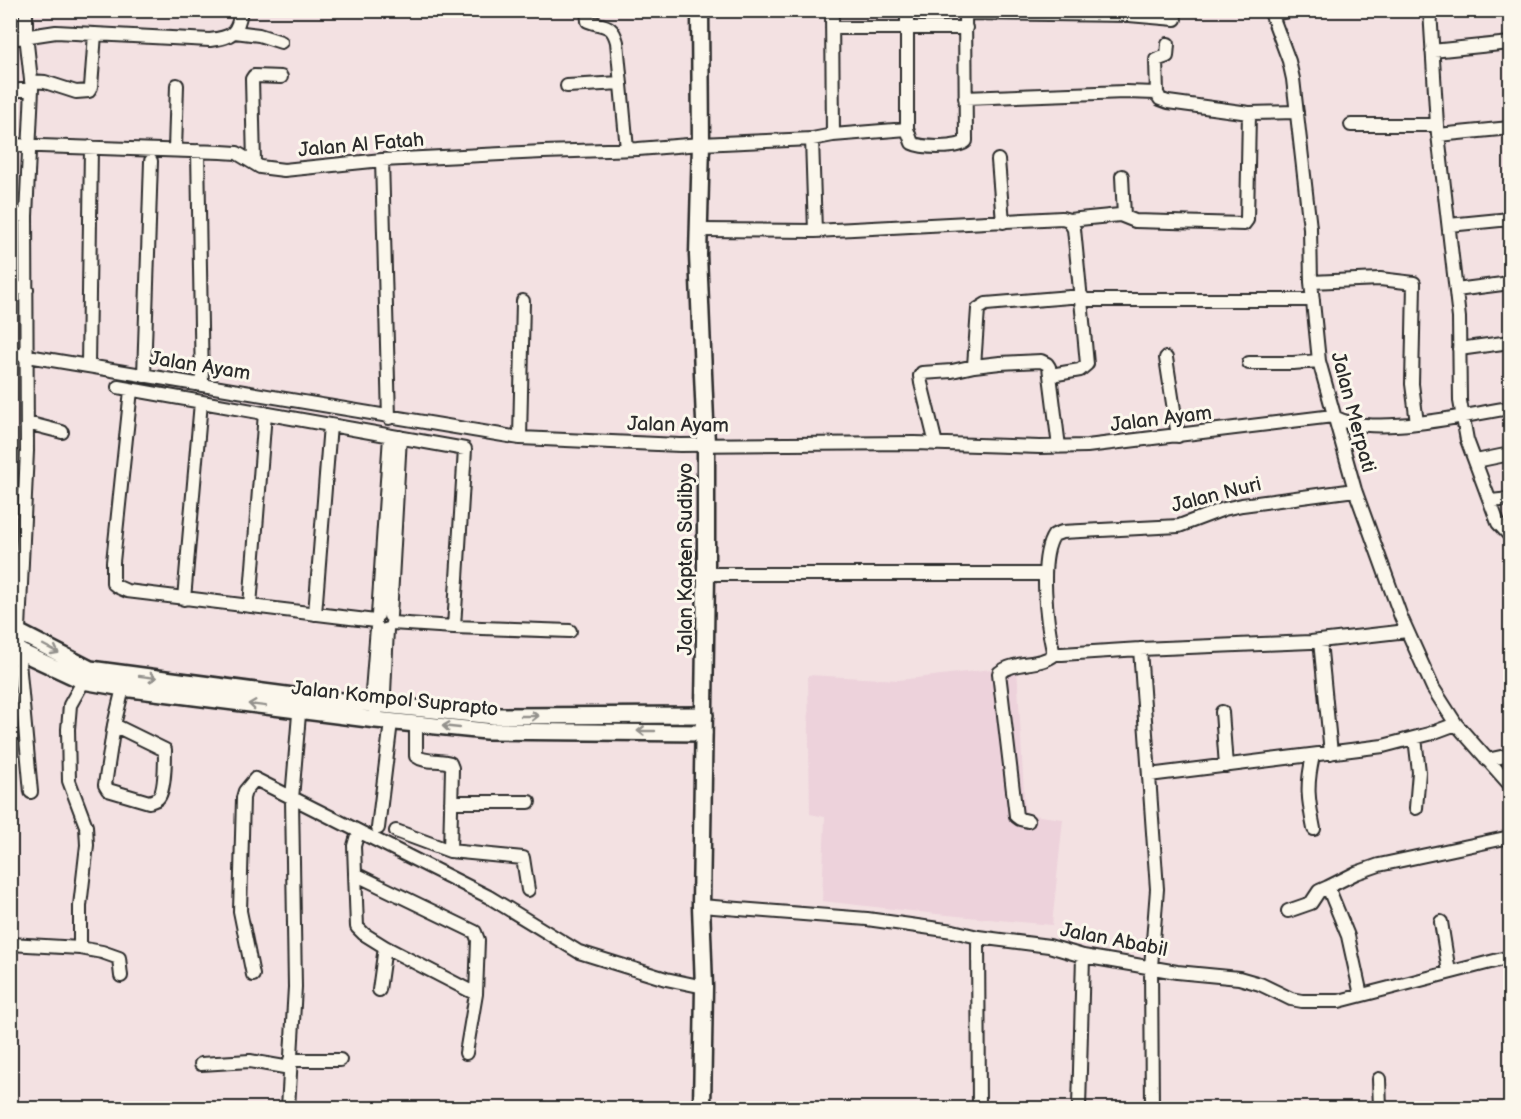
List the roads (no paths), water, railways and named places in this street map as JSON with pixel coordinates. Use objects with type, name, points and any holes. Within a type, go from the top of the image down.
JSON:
[{"type":"main road","name":"Jalan Kapten Sudibyo","points":[[700,10],[698,230],[706,444],[705,715],[701,906],[704,987],[702,1108]]},
{"type":"street","points":[[26,10],[31,85],[26,216],[27,423],[14,649],[31,792]]},
{"type":"street","points":[[10,39],[56,32],[210,40],[227,37],[235,32],[242,10]]},
{"type":"street","points":[[586,10],[588,21],[609,27],[615,33],[627,149]]},
{"type":"street","points":[[832,10],[833,135]]},
{"type":"street","points":[[907,10],[908,129],[910,141],[917,146],[960,146],[967,133],[965,12],[1129,13],[1175,19]]},
{"type":"street","points":[[1270,12],[1295,10]]},
{"type":"street","points":[[1430,10],[1437,130],[1459,318],[1458,380],[1462,415],[1467,440],[1498,523],[1510,536]]},
{"type":"street","name":"Jalan Merpati","points":[[1270,12],[1289,61],[1293,79],[1310,228],[1311,282],[1319,361],[1355,490],[1407,631],[1433,688],[1456,724],[1510,785]]},
{"type":"street","points":[[832,28],[966,28]]},
{"type":"street","points":[[235,32],[259,35],[281,42]]},
{"type":"street","points":[[10,91],[45,82],[76,92],[89,91],[95,34]]},
{"type":"street","points":[[1432,51],[1510,43]]},
{"type":"street","points":[[1168,44],[1167,56],[1156,60],[1157,93],[1160,99],[1168,102],[1249,112],[1297,112]]},
{"type":"street","points":[[254,163],[252,79],[254,76],[281,77]]},
{"type":"street","points":[[567,86],[621,82]]},
{"type":"street","points":[[175,150],[177,85]]},
{"type":"street","points":[[965,98],[1125,92],[1157,93]]},
{"type":"street","points":[[698,230],[815,231],[1124,216],[1135,221],[1242,225],[1245,224],[1249,112]]},
{"type":"street","points":[[1351,125],[1437,130],[1510,128]]},
{"type":"street","name":"Jalan Al Fatah","points":[[10,145],[175,150],[198,154],[237,153],[260,167],[284,170],[382,160],[812,139],[833,135],[908,129]]},
{"type":"street","points":[[812,139],[815,231]]},
{"type":"street","points":[[88,366],[91,147]]},
{"type":"street","points":[[198,154],[202,380]]},
{"type":"street","points":[[382,160],[389,418]]},
{"type":"street","points":[[998,160],[1003,222]]},
{"type":"street","points":[[144,376],[151,161]]},
{"type":"street","points":[[1122,176],[1124,216]]},
{"type":"street","points":[[10,214],[26,216]]},
{"type":"street","points":[[1449,225],[1510,219]]},
{"type":"street","points":[[1051,375],[1080,370],[1087,364],[1074,229],[1069,220]]},
{"type":"street","points":[[1311,282],[1380,279],[1414,283],[1412,384],[1417,423]]},
{"type":"street","points":[[1456,290],[1510,283]]},
{"type":"street","points":[[10,286],[27,290]]},
{"type":"street","points":[[974,366],[978,309],[986,304],[1081,298],[1313,300]]},
{"type":"street","points":[[519,438],[523,301]]},
{"type":"street","points":[[1459,349],[1510,342]]},
{"type":"street","name":"Jalan Ayam","points":[[10,353],[144,376],[202,380],[389,418],[519,438],[706,444],[936,444],[1059,447],[1178,436],[1333,416]]},
{"type":"street","points":[[1166,358],[1178,436]]},
{"type":"street","points":[[936,444],[920,376],[922,373],[1041,361],[1047,364],[1051,375],[1059,447]]},
{"type":"street","points":[[1249,363],[1319,361]]},
{"type":"street","points":[[118,387],[465,449],[453,627]]},
{"type":"street","points":[[131,390],[112,578],[118,587],[127,591],[184,599],[383,622],[570,632]]},
{"type":"street","points":[[184,599],[201,402]]},
{"type":"street","points":[[1333,416],[1352,424],[1417,423],[1443,421],[1462,415],[1510,408]]},
{"type":"street","points":[[250,606],[265,413]]},
{"type":"street","points":[[27,423],[62,432]]},
{"type":"street","points":[[315,614],[330,425]]},
{"type":"street","points":[[378,828],[383,721],[372,692],[380,662],[395,436]]},
{"type":"street","points":[[1476,461],[1510,454]]},
{"type":"street","name":"Jalan Nuri","points":[[1055,654],[1050,639],[1045,574],[1046,558],[1050,541],[1054,535],[1062,532],[1179,526],[1233,507],[1355,490]]},
{"type":"street","points":[[1491,501],[1510,499]]},
{"type":"street","points":[[706,574],[1045,574]]},
{"type":"street","points":[[15,630],[87,675]]},
{"type":"street","points":[[1028,821],[1016,816],[999,673],[1006,669],[1049,660],[1055,654],[1320,641],[1407,631]]},
{"type":"street","points":[[1320,641],[1331,753]]},
{"type":"street","points":[[14,649],[87,675]]},
{"type":"street","points":[[1140,649],[1158,889],[1151,967],[1152,1108]]},
{"type":"street","points":[[80,948],[80,906],[87,845],[86,826],[69,781],[68,735],[70,705],[87,675]]},
{"type":"street","name":"Jalan Kompol Suprapto","points":[[87,675],[300,703],[383,721],[486,730],[705,715]]},
{"type":"street","name":"Jalan Kompol Suprapto","points":[[87,675],[123,688],[300,703],[377,701],[494,716],[704,733]]},
{"type":"street","points":[[114,725],[165,750],[162,789],[155,800],[149,802],[108,790],[106,787],[114,725],[123,688]]},
{"type":"street","points":[[288,1108],[295,987],[292,799],[300,703]]},
{"type":"street","points":[[1222,712],[1226,766]]},
{"type":"street","points":[[416,723],[416,756],[450,763],[452,768],[450,851]]},
{"type":"street","points":[[1149,776],[1383,746],[1456,724]]},
{"type":"street","points":[[1415,738],[1419,772],[1416,808]]},
{"type":"street","points":[[1487,760],[1510,754]]},
{"type":"street","points":[[1313,756],[1307,795],[1314,829]]},
{"type":"street","points":[[253,975],[240,911],[248,786],[256,779],[356,837],[489,897],[579,952],[666,979],[704,987]]},
{"type":"street","points":[[451,802],[530,802]]},
{"type":"street","points":[[396,831],[450,851],[523,858],[528,890]]},
{"type":"street","points":[[356,837],[357,927],[385,947],[476,994]]},
{"type":"street","points":[[1288,911],[1311,903],[1318,892],[1356,873],[1379,865],[1510,837]]},
{"type":"street","points":[[355,874],[476,932],[478,940],[476,994],[466,1053]]},
{"type":"street","points":[[1328,887],[1347,936],[1361,995]]},
{"type":"street","name":"Jalan Ababil","points":[[701,906],[867,919],[1049,946],[1083,956],[1239,978],[1302,1001],[1331,1002],[1510,957]]},
{"type":"street","points":[[1441,922],[1449,972]]},
{"type":"street","points":[[978,937],[979,1108]]},
{"type":"street","points":[[10,944],[80,948],[102,952],[119,958],[121,976]]},
{"type":"street","points":[[379,990],[385,947]]},
{"type":"street","points":[[1079,1108],[1083,956]]},
{"type":"street","points":[[201,1064],[250,1061],[290,1064],[340,1060]]},
{"type":"street","points":[[1378,1079],[1380,1108]]}]
